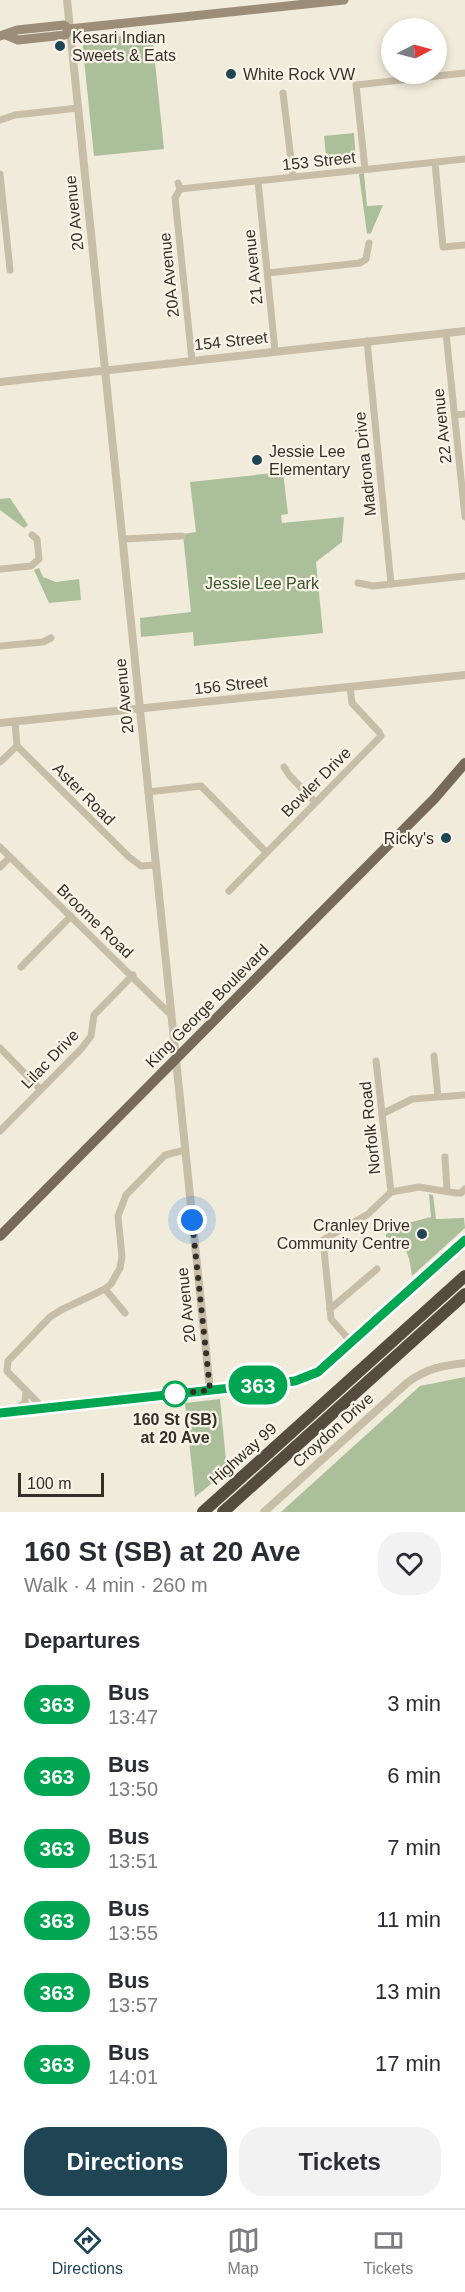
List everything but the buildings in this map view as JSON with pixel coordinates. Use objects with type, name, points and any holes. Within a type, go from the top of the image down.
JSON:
[{"type":"highway","name":"Highway 99","points":[[203,1512],[465,1276]]},
{"type":"highway","name":"Highway 99","points":[[223,1512],[465,1294]]},
{"type":"main road","points":[[3,36],[17,30],[64,25],[69,29],[344,0]]},
{"type":"main road","name":"King George Boulevard","points":[[435,798],[465,763]]},
{"type":"main road","name":"King George Boulevard","points":[[0,1236],[435,798],[465,771]]},
{"type":"street","name":"20 Avenue","points":[[67,0],[210,1390]]},
{"type":"street","points":[[365,170],[356,85],[465,73]]},
{"type":"street","points":[[283,93],[293,176]]},
{"type":"street","points":[[0,120],[78,108]]},
{"type":"street","name":"153 Street","points":[[179,186],[258,181],[465,159]]},
{"type":"street","points":[[435,163],[443,247],[465,245]]},
{"type":"street","points":[[0,174],[10,270]]},
{"type":"street","name":"21 Avenue","points":[[258,181],[275,351]]},
{"type":"street","name":"20A Avenue","points":[[179,186],[175,198],[192,360]]},
{"type":"street","points":[[268,273],[360,263],[366,259],[369,243]]},
{"type":"street","name":"154 Street","points":[[0,382],[465,331]]},
{"type":"street","name":"22 Avenue","points":[[446,333],[465,517]]},
{"type":"street","name":"Madrona Drive","points":[[367,341],[391,584]]},
{"type":"street","points":[[455,415],[465,414]]},
{"type":"street","points":[[0,569],[31,566],[39,559],[37,540],[32,535]]},
{"type":"street","points":[[123,539],[182,536]]},
{"type":"street","points":[[358,583],[373,586],[465,576]]},
{"type":"street","points":[[0,646],[43,642],[51,638]]},
{"type":"street","name":"156 Street","points":[[0,723],[465,675]]},
{"type":"street","name":"Bowler Drive","points":[[229,891],[381,736],[352,703],[350,687]]},
{"type":"street","points":[[0,762],[17,746],[15,722]]},
{"type":"street","name":"Aster Road","points":[[17,746],[129,857],[141,866],[156,865]]},
{"type":"street","points":[[284,767],[315,802]]},
{"type":"street","points":[[148,792],[201,786],[266,852]]},
{"type":"street","name":"Broome Road","points":[[0,847],[133,975],[171,1015]]},
{"type":"street","points":[[0,867],[10,857]]},
{"type":"street","points":[[21,967],[72,916]]},
{"type":"street","name":"Lilac Drive","points":[[0,1131],[82,1048],[91,1036],[94,1015],[133,975]]},
{"type":"street","points":[[0,1048],[40,1089]]},
{"type":"street","points":[[434,1056],[438,1096]]},
{"type":"street","name":"Norfolk Road","points":[[376,1061],[391,1192]]},
{"type":"street","points":[[382,1114],[412,1099],[465,1095]]},
{"type":"street","points":[[44,1409],[6,1368],[8,1362],[50,1317],[105,1289],[116,1276],[122,1257],[118,1216],[126,1195],[165,1155],[185,1150]]},
{"type":"street","points":[[445,1157],[447,1191]]},
{"type":"street","points":[[351,1342],[331,1319],[323,1240],[368,1214],[391,1192],[419,1187],[456,1193],[465,1189]]},
{"type":"street","points":[[0,1413],[295,1381],[318,1372],[465,1239]]},
{"type":"street","points":[[330,1309],[376,1269]]},
{"type":"street","points":[[105,1289],[125,1313]]},
{"type":"street","name":"Croydon Drive","points":[[264,1512],[408,1382],[424,1371],[465,1363]]},
{"type":"street","points":[[14,1412],[25,1402],[26,1391]]},
{"type":"green space","points":[[152,33],[164,149],[94,156],[82,40]]},
{"type":"green space","points":[[354,133],[356,163],[327,166],[324,136]]},
{"type":"green space","points":[[364,173],[367,206],[383,205],[371,233],[367,234],[359,174]]},
{"type":"green space","name":"Jessie Lee Park","points":[[283,472],[288,514],[281,515],[282,523],[344,517],[342,542],[316,562],[323,633],[194,646],[193,632],[141,637],[140,618],[191,612],[183,534],[196,532],[190,482]]},
{"type":"green space","points":[[10,498],[28,525],[24,528],[0,510],[0,499]]},
{"type":"green space","points":[[39,568],[43,577],[56,582],[79,579],[81,600],[49,603],[34,570]]},
{"type":"green space","points":[[429,1194],[433,1195],[436,1219],[464,1218],[465,1228],[412,1276],[410,1262],[403,1247],[386,1237],[386,1234],[404,1224],[431,1217]]},
{"type":"green space","points":[[465,1377],[465,1512],[281,1512],[420,1386]]},
{"type":"green space","points":[[220,1399],[227,1471],[195,1497],[185,1403]]},
{"type":"bus line","name":"363","points":[[0,1413],[295,1381],[308,1377],[318,1372],[465,1240]]},
{"type":"place","name":"Kesari Indian Sweets & Eats","points":[[60,46]]},
{"type":"place","name":"White Rock VW","points":[[231,74]]},
{"type":"place","name":"Jessie Lee Elementary","points":[[257,460]]},
{"type":"place","name":"Ricky's","points":[[446,838]]},
{"type":"place","name":"Cranley Drive Community Centre","points":[[422,1234]]},
{"type":"place","name":"160 St (SB) at 20 Ave","points":[[175,1394]]},
{"type":"route","points":[[175,1394],[168,1395],[210,1390],[192,1220]]}]
